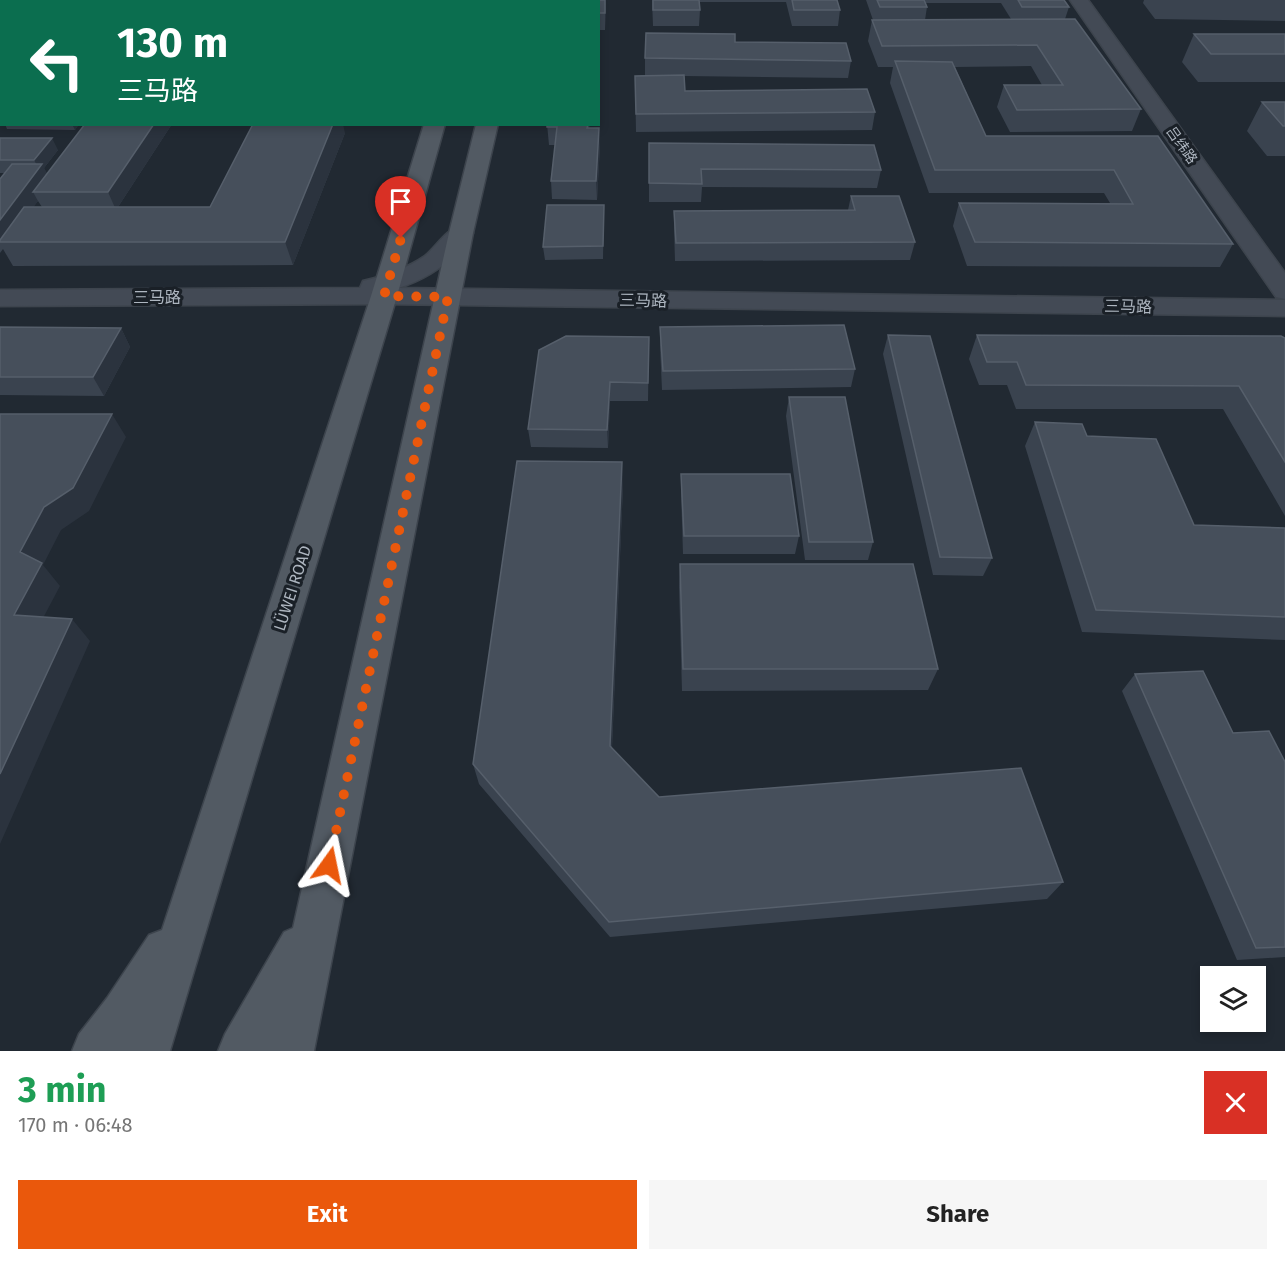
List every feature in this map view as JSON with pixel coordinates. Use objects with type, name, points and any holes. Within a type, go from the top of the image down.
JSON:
[{"type":"main road","name":"LÜWEI ROAD","points":[[146,1051],[386,290],[434,126]]},
{"type":"main road","points":[[290,1051],[461,233],[487,126]]},
{"type":"main road","points":[[242,1051],[294,962],[324,888]]},
{"type":"main road","points":[[96,1051],[152,974],[192,905]]},
{"type":"street","name":"吕纬路","points":[[1079,0],[1285,291]]},
{"type":"street","points":[[386,290],[425,268],[446,252],[461,233]]},
{"type":"street","name":"三马路","points":[[0,297],[290,297],[386,290],[448,297],[1285,308]]},
{"type":"building","points":[[600,0],[605,0],[605,13],[600,13]]},
{"type":"building","points":[[653,0],[699,0],[700,10],[653,10]]},
{"type":"building","points":[[792,0],[837,0],[840,10],[794,10]]},
{"type":"building","points":[[877,0],[924,0],[927,7],[880,7]]},
{"type":"building","points":[[1018,0],[1064,0],[1069,7],[1022,7]]},
{"type":"building","points":[[1075,19],[1141,109],[1017,110],[1004,85],[1063,85],[1037,45],[882,46],[872,20]]},
{"type":"building","points":[[646,33],[735,34],[735,42],[846,43],[851,61],[645,58]]},
{"type":"building","points":[[1194,34],[1285,34],[1285,54],[1211,54]]},
{"type":"building","points":[[895,61],[952,62],[986,136],[1158,136],[1233,244],[975,242],[959,203],[1133,204],[1114,170],[935,170]]},
{"type":"building","points":[[684,75],[685,91],[867,89],[875,112],[636,114],[635,76]]},
{"type":"building","points":[[1262,102],[1285,102],[1285,126],[1283,126]]},
{"type":"building","points":[[83,126],[153,126],[108,192],[33,192]]},
{"type":"building","points":[[252,126],[332,126],[285,242],[0,242],[24,207],[210,207]]},
{"type":"building","points":[[588,126],[587,128],[599,128],[596,181],[551,181],[557,127],[547,127]]},
{"type":"building","points":[[0,138],[52,138],[34,160],[0,160]]},
{"type":"building","points":[[649,143],[874,145],[881,170],[701,169],[702,184],[649,183]]},
{"type":"building","points":[[12,164],[42,164],[0,220],[0,179]]},
{"type":"building","points":[[851,196],[899,196],[915,242],[676,243],[674,211],[855,210]]},
{"type":"building","points":[[547,205],[604,205],[603,246],[543,247]]},
{"type":"building","points":[[844,325],[855,369],[663,371],[660,327]]},
{"type":"building","points":[[0,327],[121,328],[93,377],[0,377]]},
{"type":"building","points":[[888,335],[930,336],[992,558],[940,557]]},
{"type":"building","points":[[977,335],[1281,336],[1285,338],[1285,462],[1239,386],[1026,385],[1017,362],[987,362]]},
{"type":"building","points":[[566,336],[649,337],[648,383],[610,382],[607,430],[528,429],[539,350]]},
{"type":"building","points":[[789,397],[845,397],[873,542],[809,542]]},
{"type":"building","points":[[0,414],[112,414],[73,488],[44,507],[20,552],[42,563],[14,615],[72,619],[0,774]]},
{"type":"building","points":[[1035,422],[1082,424],[1087,436],[1156,439],[1194,525],[1285,528],[1285,617],[1096,610]]},
{"type":"building","points":[[517,461],[622,462],[610,746],[659,797],[1021,768],[1063,882],[609,922],[473,764]]},
{"type":"building","points":[[681,474],[790,474],[799,536],[684,536]]},
{"type":"building","points":[[680,564],[913,564],[938,669],[683,669]]},
{"type":"building","points":[[1203,671],[1233,733],[1269,731],[1285,762],[1285,947],[1256,948],[1135,674]]},
{"type":"route","points":[[329,865],[448,297],[384,296],[401,238]]}]
